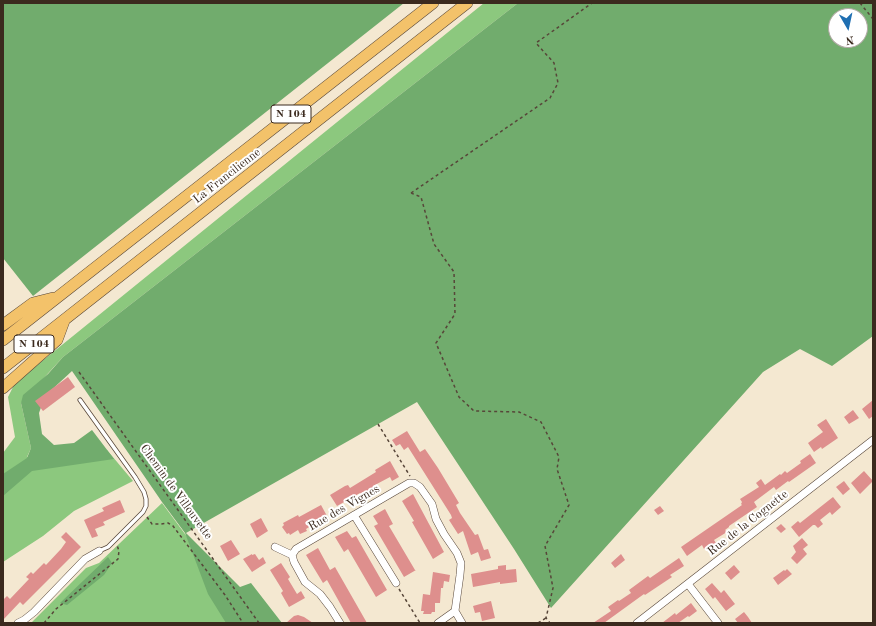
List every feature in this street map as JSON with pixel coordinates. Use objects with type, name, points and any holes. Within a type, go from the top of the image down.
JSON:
[{"type":"highway","name":"La Francilienne","points":[[3,340],[433,3]]},
{"type":"highway","name":"La Francilienne","points":[[3,368],[467,3]]},
{"type":"highway","points":[[3,324],[33,304],[58,297]]},
{"type":"highway","points":[[3,388],[57,340],[64,320]]},
{"type":"street","name":"Rue de la Cognette","points":[[637,623],[873,440]]},
{"type":"street","name":"Rue des Vignes","points":[[292,555],[296,549],[412,483]]},
{"type":"street","points":[[412,483],[420,487],[432,504],[436,519],[457,553],[461,563],[455,611],[462,623]]},
{"type":"street","points":[[354,515],[396,583]]},
{"type":"street","points":[[275,547],[292,555],[294,562],[305,582],[323,599],[340,623]]},
{"type":"street","points":[[18,623],[34,612],[85,559],[99,551]]},
{"type":"street","points":[[688,584],[718,623]]},
{"type":"street","points":[[438,623],[455,611]]},
{"type":"lane","points":[[80,400],[144,492],[146,499],[146,506],[143,512],[108,547],[99,551]]},
{"type":"path","points":[[538,623],[546,618],[553,588],[545,546],[569,505],[557,469],[559,457],[541,422],[519,412],[474,412],[459,397],[436,343],[455,314],[454,272],[434,244],[421,197],[411,193],[550,98],[558,83],[554,64],[536,43],[592,3]]},
{"type":"path","points":[[860,3],[873,19]]},
{"type":"path","name":"Chemin de Villouvette","points":[[79,372],[259,623]]},
{"type":"path","points":[[378,424],[412,483]]},
{"type":"path","points":[[143,512],[152,524],[168,523],[173,526],[225,595],[243,623]]},
{"type":"path","points":[[44,623],[56,609],[118,559],[119,551],[116,539]]},
{"type":"path","points":[[396,583],[420,623]]},
{"type":"path","points":[[546,618],[550,623]]},
{"type":"green space","points":[[3,3],[404,3],[33,296],[3,258]]},
{"type":"green space","points":[[484,3],[518,3],[63,357],[21,403],[31,448],[27,457],[107,450],[133,481],[74,511],[43,536],[3,562],[3,453],[15,437],[8,397],[15,383]]},
{"type":"green space","points":[[518,3],[873,3],[873,336],[832,366],[800,349],[763,372],[551,608],[417,402],[186,533],[240,587],[251,583],[282,623],[226,623],[208,594],[185,533],[72,371],[45,396],[39,413],[42,434],[54,445],[74,443],[92,430],[114,459],[32,471],[3,496],[3,474],[27,458],[31,448],[21,403],[23,395],[48,374],[63,357]]},
{"type":"green space","points":[[162,503],[251,623],[31,623],[86,568],[99,563]]},
{"type":"green space","points":[[108,557],[112,563],[104,575],[67,605],[60,603]]},
{"type":"building","points":[[68,377],[75,387],[43,411],[35,401]]},
{"type":"building","points":[[873,400],[873,416],[869,419],[862,409]]},
{"type":"building","points":[[853,410],[859,418],[849,424],[844,417]]},
{"type":"building","points":[[826,419],[838,438],[822,449],[821,447],[814,452],[808,443],[823,432],[817,425]]},
{"type":"building","points":[[407,431],[420,452],[425,449],[438,468],[459,503],[456,505],[460,513],[475,535],[478,534],[484,550],[488,549],[491,558],[481,561],[478,552],[471,555],[463,531],[458,534],[449,520],[452,518],[451,515],[408,447],[404,450],[400,444],[396,446],[392,440]]},
{"type":"building","points":[[810,454],[816,463],[776,490],[774,487],[754,502],[757,507],[729,526],[725,530],[727,532],[714,540],[716,543],[709,548],[708,546],[704,549],[702,545],[687,556],[681,547],[742,505],[740,499],[759,487],[756,483],[761,479],[765,485],[785,471],[787,473],[801,463],[800,461]]},
{"type":"building","points":[[390,461],[399,477],[392,481],[390,477],[373,486],[374,488],[362,496],[360,493],[337,506],[330,495],[345,486],[348,485],[350,488],[376,472],[375,470]]},
{"type":"building","points":[[864,471],[873,481],[860,494],[851,483]]},
{"type":"building","points":[[844,481],[850,489],[843,495],[836,487]]},
{"type":"building","points":[[413,494],[444,552],[433,559],[402,501]]},
{"type":"building","points":[[833,497],[841,507],[832,515],[830,512],[820,520],[823,524],[818,528],[813,525],[799,537],[791,527],[798,521],[800,523]]},
{"type":"building","points":[[120,500],[125,512],[103,522],[105,525],[95,529],[98,536],[92,538],[84,520],[104,511],[102,508]]},
{"type":"building","points":[[321,505],[327,516],[306,529],[307,531],[300,534],[298,530],[290,535],[289,533],[287,534],[282,527],[284,525],[283,523],[298,515],[299,517]]},
{"type":"building","points":[[660,506],[664,511],[658,515],[654,510]]},
{"type":"building","points":[[385,509],[393,524],[389,526],[416,570],[404,577],[374,526],[378,524],[373,516]]},
{"type":"building","points":[[261,518],[268,531],[257,538],[250,524]]},
{"type":"building","points":[[781,524],[786,529],[781,533],[776,528]]},
{"type":"building","points":[[347,531],[352,538],[356,536],[387,590],[376,597],[348,549],[344,552],[335,537]]},
{"type":"building","points":[[66,532],[81,547],[23,605],[20,602],[3,620],[3,600],[7,596],[10,599],[29,579],[26,577],[31,572],[33,574],[44,563],[46,565],[61,549],[66,542],[61,537]]},
{"type":"building","points":[[802,538],[808,545],[803,549],[807,554],[797,564],[791,558],[796,552],[793,546]]},
{"type":"building","points":[[231,540],[240,554],[228,561],[220,546]]},
{"type":"building","points":[[318,548],[330,570],[335,567],[367,623],[351,623],[327,580],[323,583],[306,555]]},
{"type":"building","points":[[255,554],[259,560],[263,557],[266,563],[252,572],[243,559]]},
{"type":"building","points":[[621,554],[625,560],[615,568],[611,563]]},
{"type":"building","points":[[679,558],[684,566],[670,575],[672,577],[645,595],[644,594],[604,623],[593,623],[611,611],[608,607],[631,593],[629,590],[648,576],[650,578]]},
{"type":"building","points":[[281,563],[290,577],[288,579],[297,594],[301,591],[305,598],[289,607],[281,593],[283,591],[270,570]]},
{"type":"building","points":[[506,565],[506,570],[516,569],[517,582],[500,584],[500,582],[473,587],[471,574],[498,569],[498,566]]},
{"type":"building","points":[[734,565],[740,572],[731,580],[725,573]]},
{"type":"building","points":[[787,569],[792,574],[778,585],[773,578]]},
{"type":"building","points":[[433,572],[450,575],[449,582],[444,581],[443,588],[441,588],[440,603],[435,603],[435,612],[432,612],[431,614],[423,614],[424,611],[421,611],[423,594],[430,595]]},
{"type":"building","points":[[712,583],[721,593],[724,590],[735,604],[726,611],[715,597],[713,599],[705,589]]},
{"type":"building","points":[[491,601],[495,618],[482,621],[480,612],[475,613],[473,606]]},
{"type":"building","points":[[691,603],[697,611],[689,617],[688,616],[678,623],[662,623],[675,613],[676,615]]},
{"type":"building","points":[[744,612],[752,623],[738,623],[735,619]]},
{"type":"building","points":[[298,615],[313,623],[286,623],[294,616]]}]
